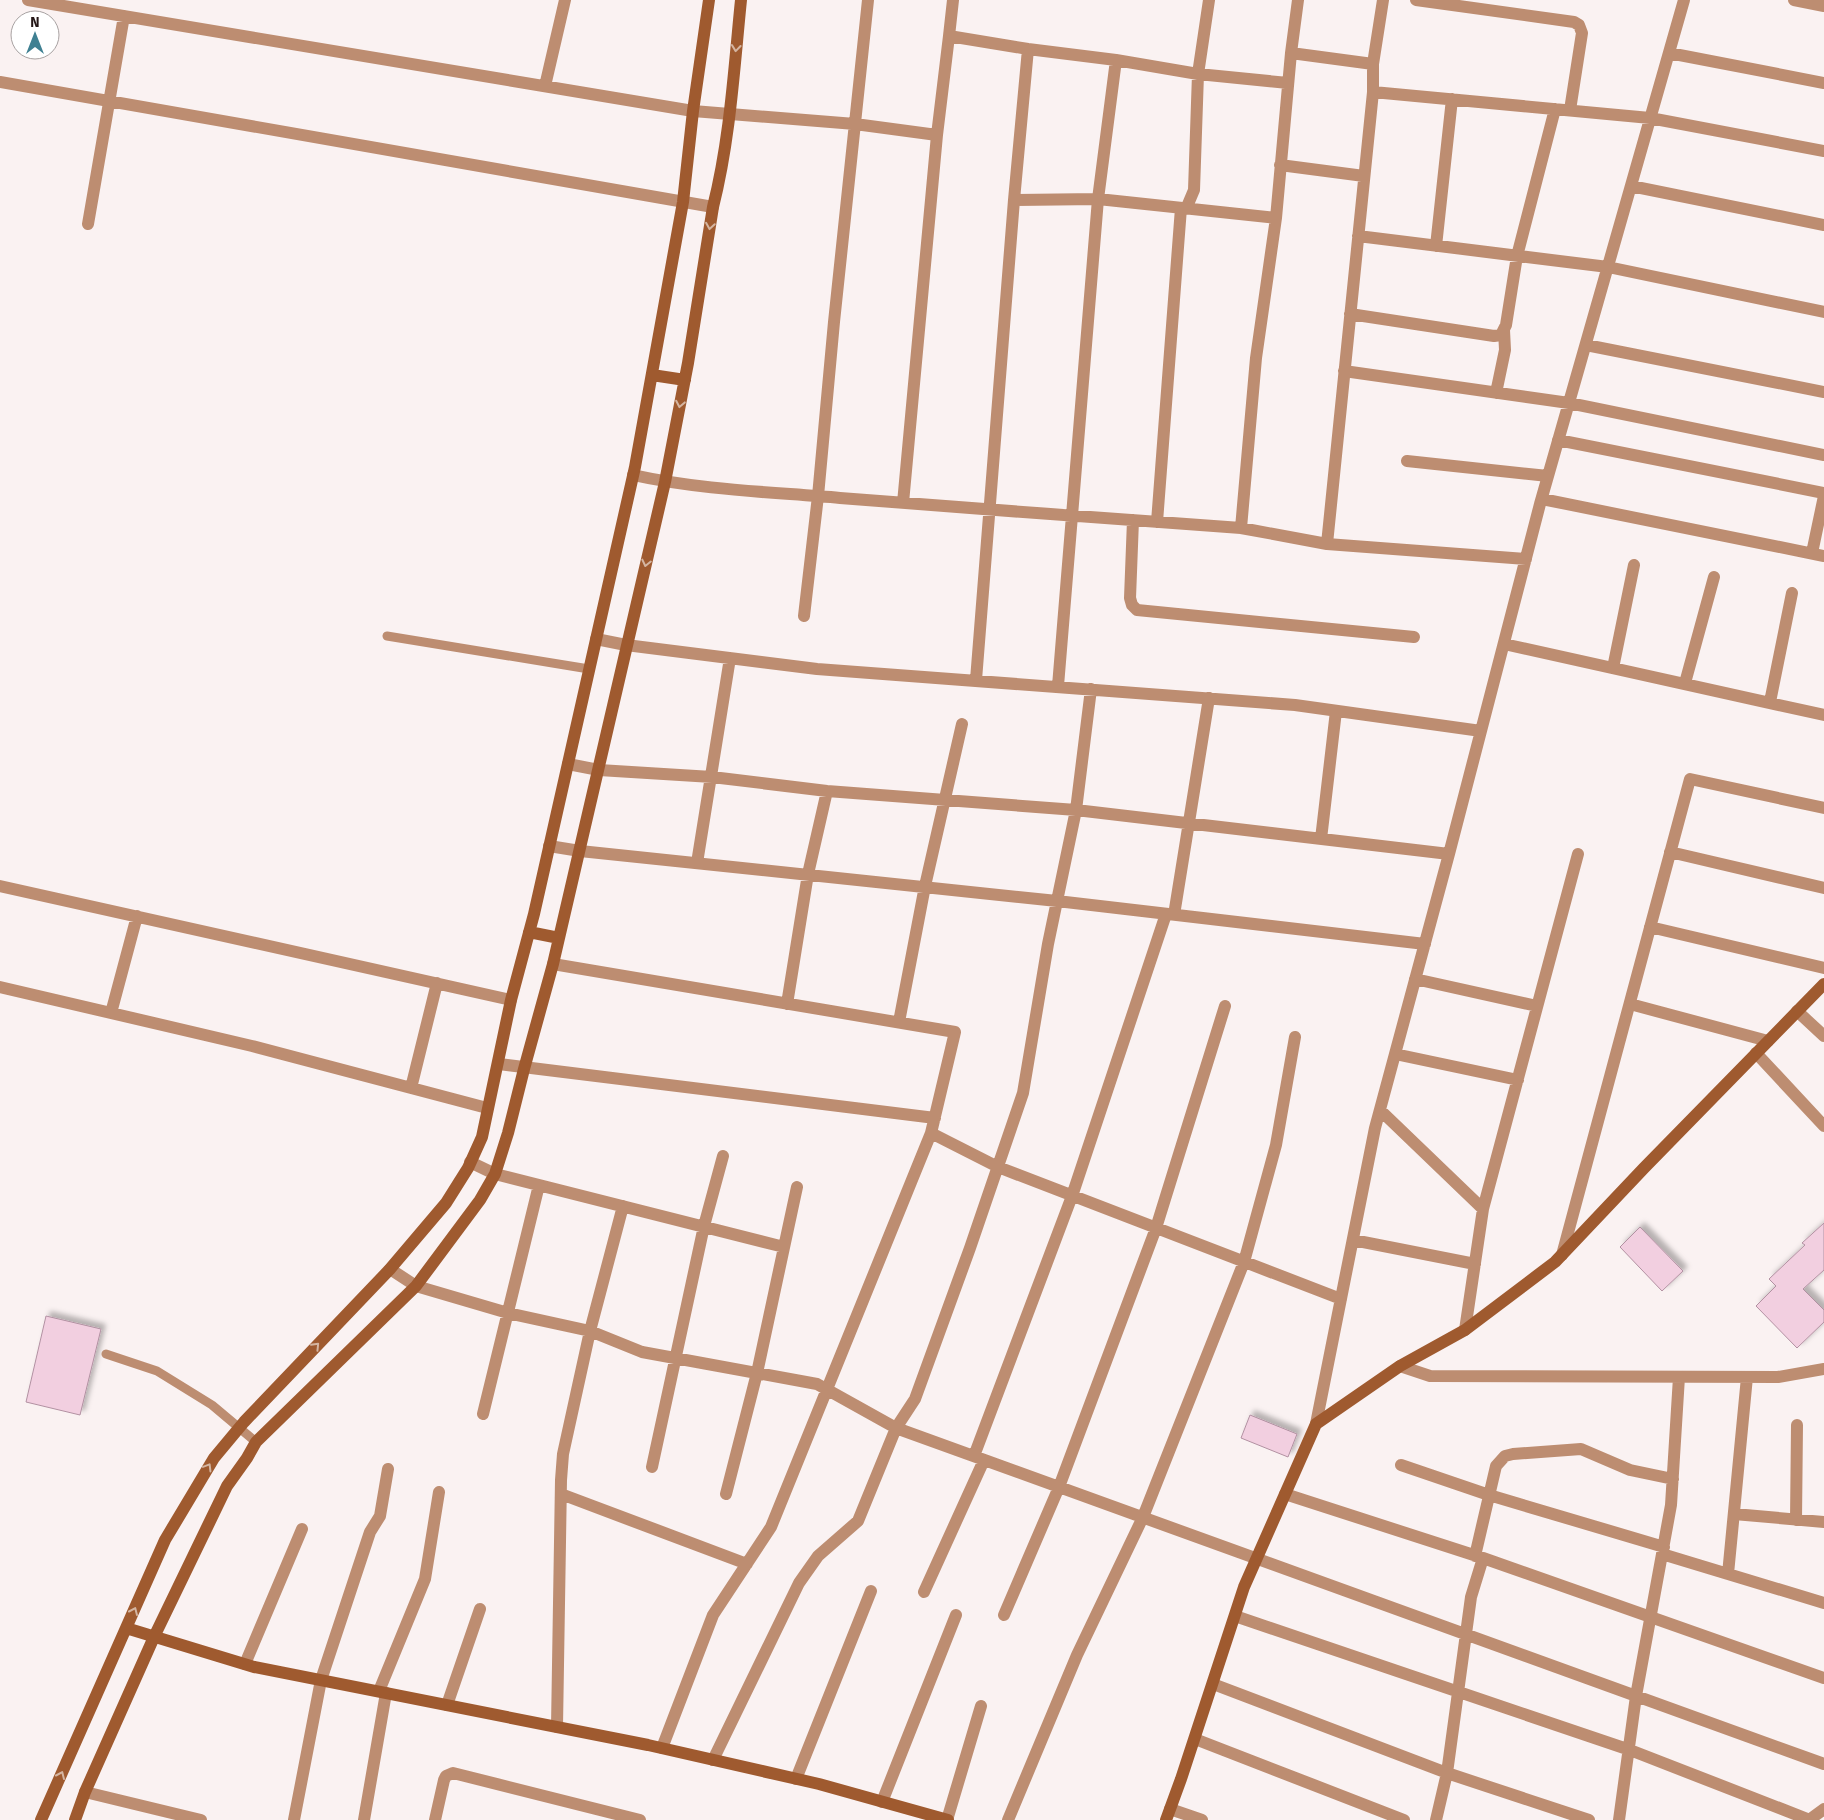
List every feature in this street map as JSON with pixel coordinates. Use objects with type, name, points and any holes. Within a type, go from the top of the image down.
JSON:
[{"type":"main road","points":[[41,1820],[165,1540],[214,1458],[239,1427],[390,1269],[446,1204],[482,1137],[487,1108],[499,1064],[512,1000],[590,669],[633,475],[683,202],[693,110],[709,0]]},
{"type":"main road","points":[[75,1820],[85,1792],[154,1637],[227,1486],[256,1442],[416,1286],[480,1200],[495,1174],[508,1133],[553,964],[665,482],[685,380],[713,207],[719,184],[742,0]]},
{"type":"main road","points":[[652,375],[685,380]]},
{"type":"main road","points":[[529,932],[559,938]]},
{"type":"main road","points":[[1168,1814],[1195,1739],[1244,1586],[1316,1424],[1400,1366],[1465,1330],[1555,1262],[1824,984]]},
{"type":"main road","points":[[126,1628],[245,1664],[662,1748],[796,1779],[947,1820]]},
{"type":"street","points":[[28,0],[693,110],[855,124],[937,135]]},
{"type":"street","points":[[545,86],[565,0]]},
{"type":"street","points":[[804,616],[818,496],[834,322],[868,0]]},
{"type":"street","points":[[903,503],[937,135],[953,0]]},
{"type":"street","points":[[1157,522],[1184,208],[1194,190],[1198,74],[1209,0]]},
{"type":"street","points":[[1241,528],[1256,358],[1276,218],[1288,83],[1298,0]]},
{"type":"street","points":[[1327,544],[1372,92],[1372,64],[1384,0]]},
{"type":"street","points":[[1416,0],[1578,24],[1582,34],[1570,110]]},
{"type":"street","points":[[1316,1424],[1380,1110],[1548,476],[1684,0]]},
{"type":"street","points":[[1794,0],[1824,6]]},
{"type":"street","points":[[88,224],[124,16]]},
{"type":"street","points":[[949,36],[1198,74],[1288,83]]},
{"type":"street","points":[[976,680],[1014,200],[1028,49]]},
{"type":"street","points":[[1291,54],[1372,64]]},
{"type":"street","points":[[1669,54],[1824,82]]},
{"type":"street","points":[[1058,686],[1098,199],[1116,60]]},
{"type":"street","points":[[0,82],[713,207]]},
{"type":"street","points":[[1372,92],[1650,118],[1824,151]]},
{"type":"street","points":[[1436,246],[1452,99]]},
{"type":"street","points":[[1496,393],[1505,350],[1504,330],[1517,256],[1555,109]]},
{"type":"street","points":[[1280,165],[1364,176]]},
{"type":"street","points":[[1631,186],[1824,225]]},
{"type":"street","points":[[1014,200],[1098,199],[1276,218]]},
{"type":"street","points":[[1358,236],[1608,267],[1824,312]]},
{"type":"street","points":[[1350,314],[1494,336],[1501,335],[1504,330]]},
{"type":"street","points":[[1586,345],[1824,392]]},
{"type":"street","points":[[1344,371],[1569,403],[1824,455]]},
{"type":"street","points":[[1542,499],[1818,554],[1824,494],[1558,440]]},
{"type":"street","points":[[1406,461],[1548,476]]},
{"type":"street","points":[[633,475],[665,482],[818,496],[1241,528],[1327,544],[1526,559]]},
{"type":"street","points":[[1132,520],[1130,598],[1132,605],[1138,610],[1414,637]]},
{"type":"street","points":[[1613,668],[1634,565]]},
{"type":"street","points":[[1685,683],[1714,577]]},
{"type":"street","points":[[1770,702],[1792,593]]},
{"type":"street","points":[[596,638],[626,645],[817,669],[1295,705],[1481,731]]},
{"type":"street","points":[[1504,644],[1824,714]]},
{"type":"street","points":[[697,863],[730,658]]},
{"type":"street","points":[[713,1760],[799,1583],[818,1556],[858,1521],[896,1428],[915,1399],[998,1167],[1024,1093],[1048,944],[1076,810],[1092,689]]},
{"type":"street","points":[[924,1592],[979,1458],[1170,914],[1190,824],[1209,698]]},
{"type":"street","points":[[1321,839],[1336,711]]},
{"type":"street","points":[[899,1022],[925,886],[962,724]]},
{"type":"street","points":[[568,764],[599,770],[712,777],[827,791],[1076,810],[1449,854]]},
{"type":"street","points":[[1562,1255],[1690,779],[1824,808]]},
{"type":"street","points":[[787,1004],[808,874],[827,791]]},
{"type":"street","points":[[549,846],[580,851],[925,886],[1425,944]]},
{"type":"street","points":[[1670,852],[1824,888]]},
{"type":"street","points":[[1465,1330],[1483,1209],[1578,854]]},
{"type":"street","points":[[0,886],[512,1000]]},
{"type":"street","points":[[111,1013],[137,916]]},
{"type":"street","points":[[1650,928],[1824,968]]},
{"type":"street","points":[[553,964],[955,1032],[931,1133],[771,1527],[713,1615],[662,1748]]},
{"type":"street","points":[[1415,979],[1537,1006]]},
{"type":"street","points":[[411,1088],[437,983]]},
{"type":"street","points":[[0,988],[252,1046],[487,1108]]},
{"type":"street","points":[[1630,1004],[1768,1041]]},
{"type":"street","points":[[1004,1615],[1059,1487],[1156,1228],[1225,1006]]},
{"type":"street","points":[[1797,1011],[1824,1036]]},
{"type":"street","points":[[1008,1820],[1077,1655],[1143,1517],[1244,1262],[1276,1145],[1295,1037]]},
{"type":"street","points":[[1756,1053],[1824,1126]]},
{"type":"street","points":[[1395,1054],[1518,1080]]},
{"type":"street","points":[[499,1064],[524,1069],[935,1118]]},
{"type":"street","points":[[1380,1110],[1483,1209]]},
{"type":"street","points":[[931,1133],[998,1167],[1341,1299]]},
{"type":"street","points":[[652,1467],[704,1226],[723,1156]]},
{"type":"street","points":[[470,1162],[495,1174],[784,1247]]},
{"type":"street","points":[[483,1414],[539,1185]]},
{"type":"street","points":[[726,1494],[757,1373],[797,1188]]},
{"type":"street","points":[[557,1727],[563,1454],[590,1331],[623,1206]]},
{"type":"street","points":[[1353,1240],[1475,1264]]},
{"type":"street","points":[[390,1269],[416,1286],[508,1313],[590,1331],[642,1352],[817,1384],[896,1428],[1824,1764]]},
{"type":"street","points":[[1400,1366],[1430,1376],[1778,1377],[1824,1369]]},
{"type":"street","points":[[1619,1820],[1636,1696],[1671,1505],[1679,1377]]},
{"type":"street","points":[[1728,1574],[1747,1377]]},
{"type":"street","points":[[1796,1520],[1797,1425]]},
{"type":"street","points":[[1436,1820],[1447,1773],[1471,1597],[1496,1466],[1505,1456],[1513,1454],[1581,1449],[1630,1470],[1673,1479]]},
{"type":"street","points":[[1401,1465],[1728,1574],[1824,1603]]},
{"type":"street","points":[[294,1820],[321,1680],[370,1532],[380,1516],[388,1469]]},
{"type":"street","points":[[364,1820],[382,1692],[425,1579],[439,1492]]},
{"type":"street","points":[[561,1494],[746,1564]]},
{"type":"street","points":[[1285,1494],[1479,1557],[1651,1619],[1824,1678]]},
{"type":"street","points":[[1734,1514],[1824,1522]]},
{"type":"street","points":[[245,1664],[302,1529]]},
{"type":"street","points":[[796,1779],[871,1590]]},
{"type":"street","points":[[447,1705],[480,1609]]},
{"type":"street","points":[[882,1802],[956,1615]]},
{"type":"street","points":[[1235,1616],[1630,1750],[1810,1820],[1824,1809]]},
{"type":"street","points":[[1212,1684],[1447,1773],[1589,1820]]},
{"type":"street","points":[[947,1820],[981,1706]]},
{"type":"street","points":[[1195,1739],[1404,1820]]},
{"type":"street","points":[[435,1820],[446,1776],[454,1773],[640,1820]]},
{"type":"street","points":[[85,1792],[201,1820]]},
{"type":"street","points":[[1168,1814],[1202,1820]]},
{"type":"lane","points":[[387,636],[590,669]]},
{"type":"lane","points":[[106,1354],[157,1371],[212,1405],[256,1442]]},
{"type":"building","points":[[1824,1223],[1824,1270],[1803,1289],[1824,1310],[1824,1322],[1797,1348],[1756,1306],[1776,1286],[1769,1279],[1805,1245],[1802,1243]]},
{"type":"building","points":[[1640,1227],[1683,1271],[1662,1291],[1620,1247]]},
{"type":"building","points":[[46,1316],[101,1329],[80,1415],[26,1402]]},
{"type":"building","points":[[1250,1415],[1297,1434],[1288,1457],[1241,1438]]}]
